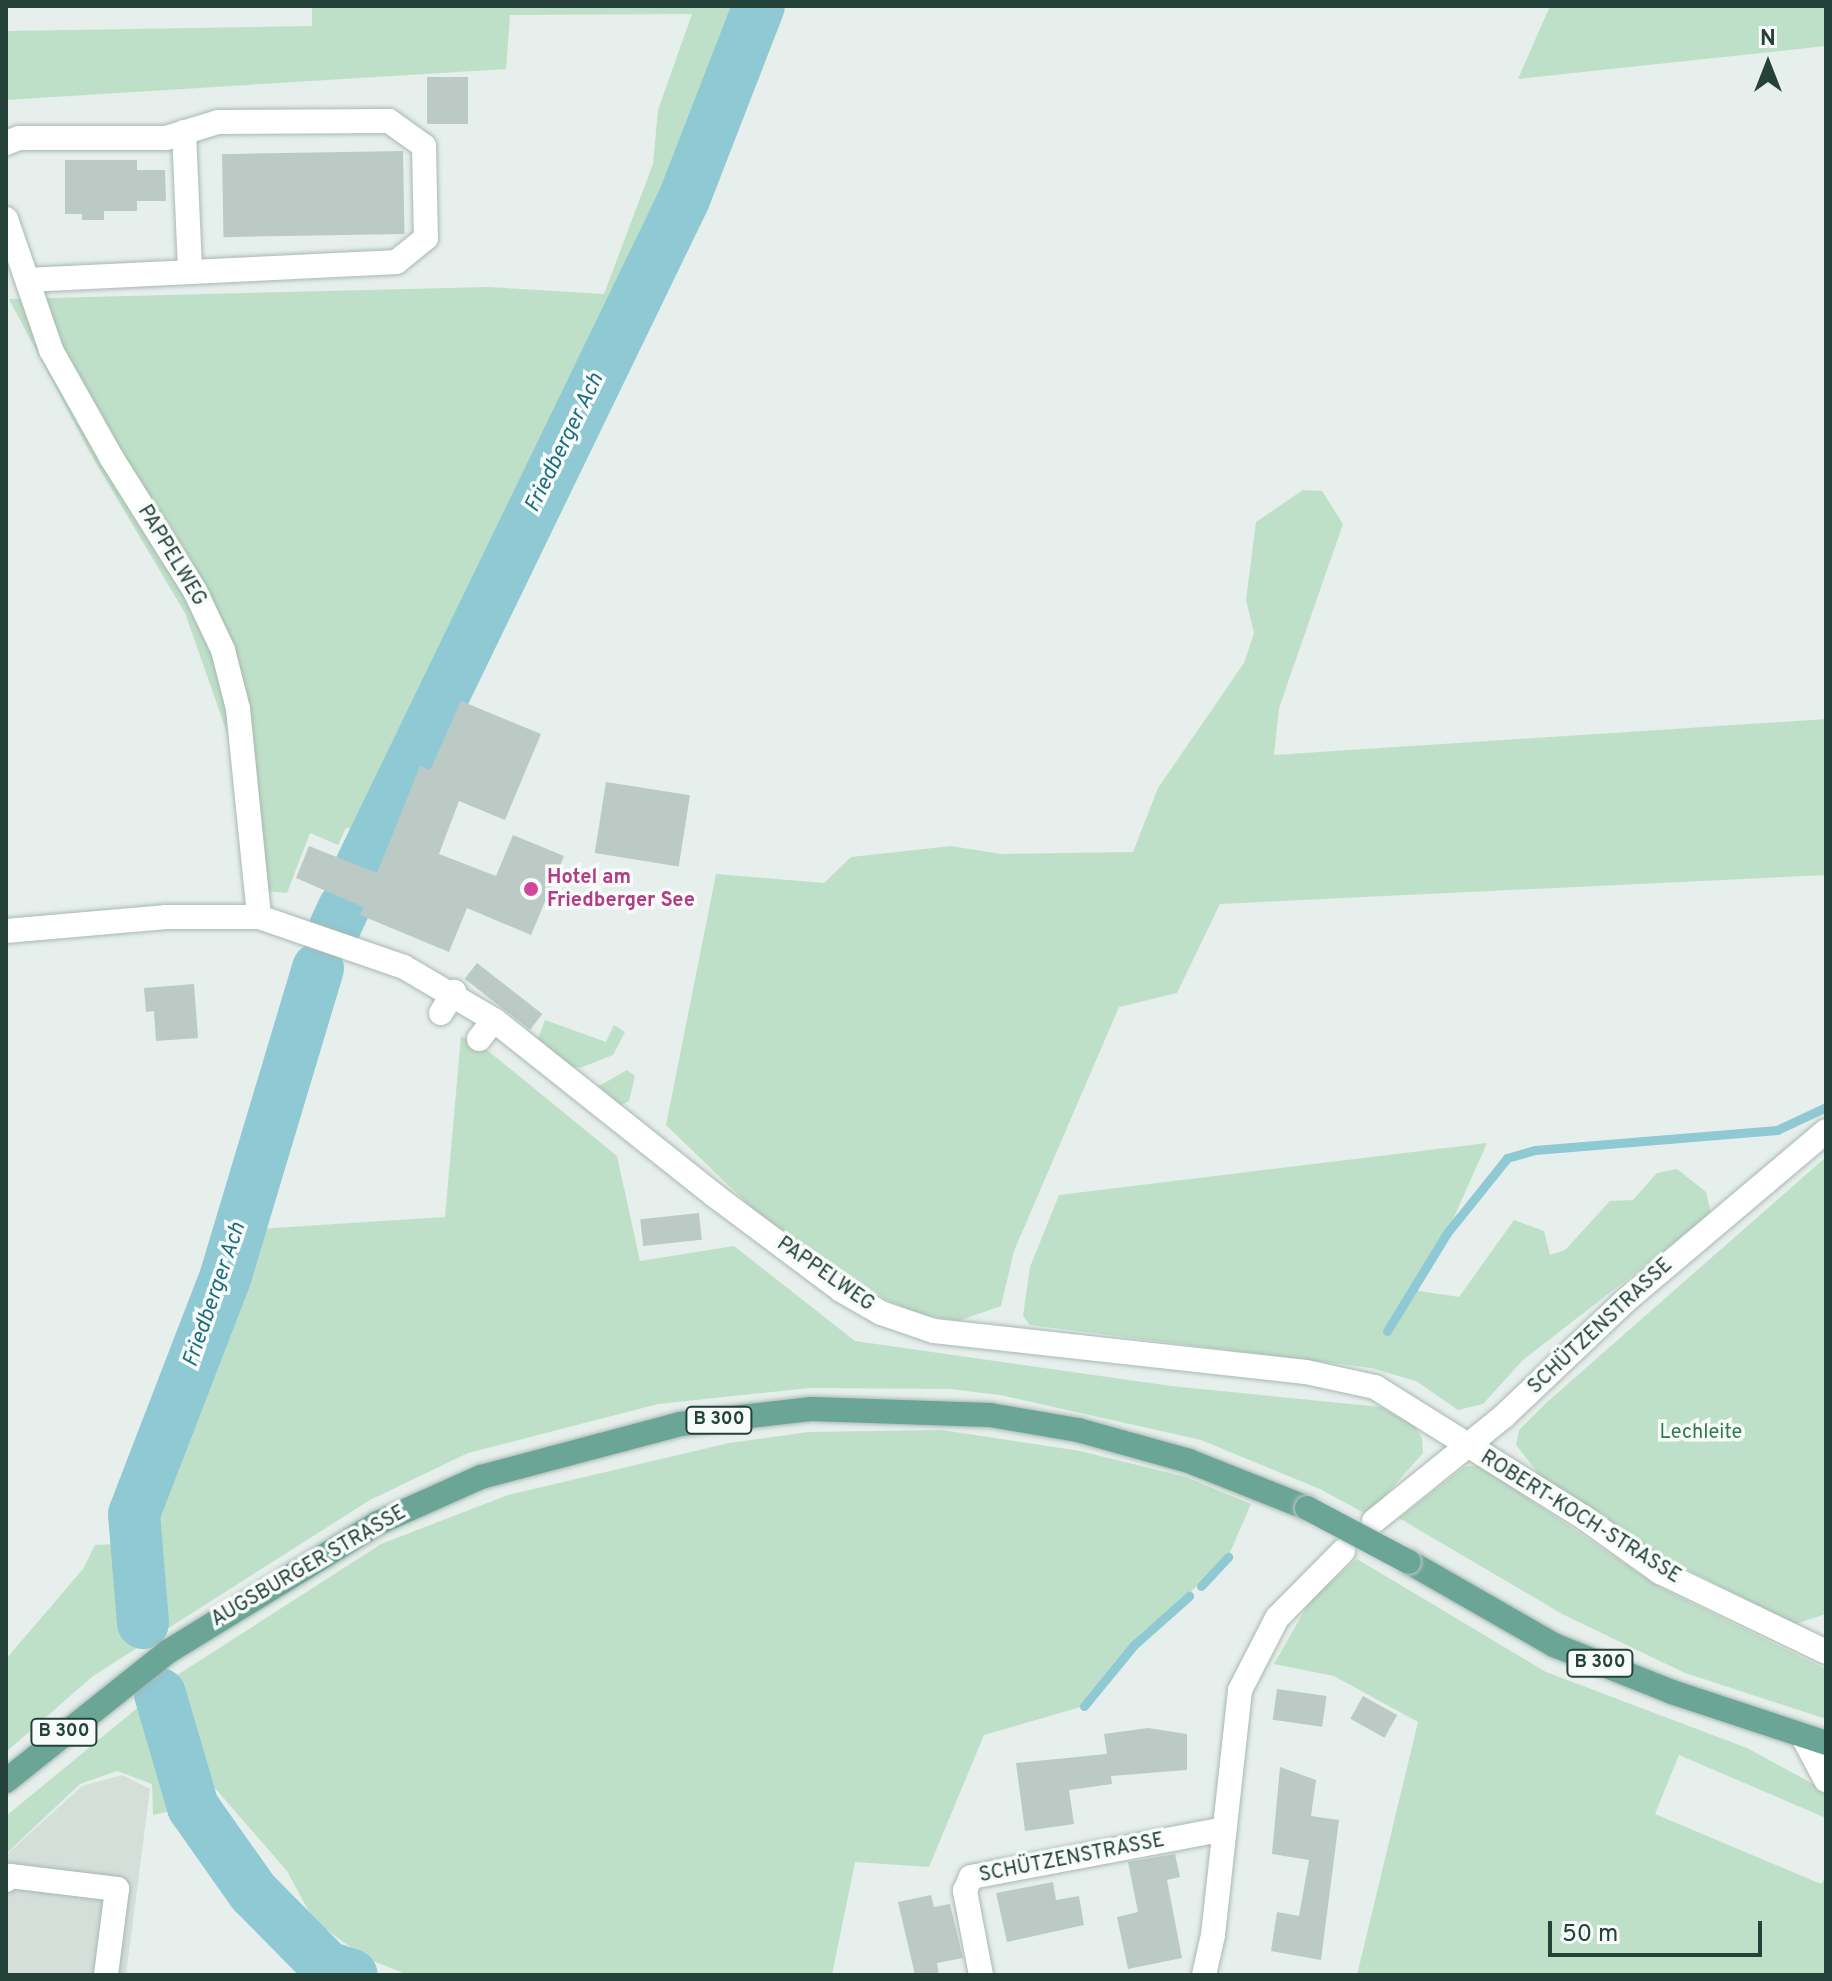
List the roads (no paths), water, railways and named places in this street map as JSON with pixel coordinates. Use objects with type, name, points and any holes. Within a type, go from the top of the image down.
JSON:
[{"type":"main road","name":"AUGSBURGER STRASSE","points":[[6,1781],[123,1684],[169,1651],[378,1523],[481,1477],[680,1424],[812,1409],[990,1415],[1078,1430],[1189,1461],[1307,1508],[1554,1645],[1814,1740]]},
{"type":"street","points":[[6,143],[19,138],[166,138],[218,122],[389,121],[424,146],[426,238],[396,262],[28,280]]},
{"type":"street","points":[[184,132],[190,271]]},
{"type":"street","name":"PAPPELWEG","points":[[6,219],[51,350],[195,591],[223,650],[238,709],[259,917]]},
{"type":"street","name":"PAPPELWEG","points":[[6,931],[82,934],[259,917],[404,967],[454,992],[486,1029],[708,1203],[881,1313],[934,1331],[1347,1381],[1375,1387],[1408,1404],[1465,1446]]},
{"type":"street","points":[[441,1013],[454,992]]},
{"type":"street","name":"SCHÜTZENSTRASSE","points":[[1374,1521],[1504,1416],[1625,1301],[1826,1131]]},
{"type":"street","name":"ROBERT-KOCH-STRASSE","points":[[1465,1446],[1583,1517],[1660,1572],[1826,1652]]},
{"type":"street","points":[[1204,1975],[1213,1935],[1240,1690],[1277,1618],[1343,1551]]},
{"type":"street","points":[[1814,1740],[1826,1780]]},
{"type":"street","name":"SCHÜTZENSTRASSE","points":[[981,1975],[965,1891],[971,1877],[1224,1829]]},
{"type":"street","points":[[6,1880],[10,1876],[117,1889],[106,1975]]},
{"type":"waterway","name":"Friedberger Ach","points":[[357,874],[684,199],[759,6]]},
{"type":"waterway","name":"Friedberger Ach","points":[[335,927],[344,908]]},
{"type":"waterway","name":"Friedberger Ach","points":[[143,1623],[134,1514],[226,1275],[318,968]]},
{"type":"waterway","points":[[1387,1331],[1447,1233],[1507,1158],[1535,1150],[1777,1130],[1826,1107]]},
{"type":"waterway","points":[[1201,1586],[1228,1557]]},
{"type":"waterway","points":[[1084,1706],[1134,1645],[1189,1596]]},
{"type":"waterway","name":"Friedberger Ach","points":[[160,1694],[193,1807],[253,1892],[327,1967],[352,1975]]},
{"type":"place","name":"Hotel am Friedberger See","points":[[531,889]]},
{"type":"park label","name":"Lechleite","points":[[1701,1433]]}]
